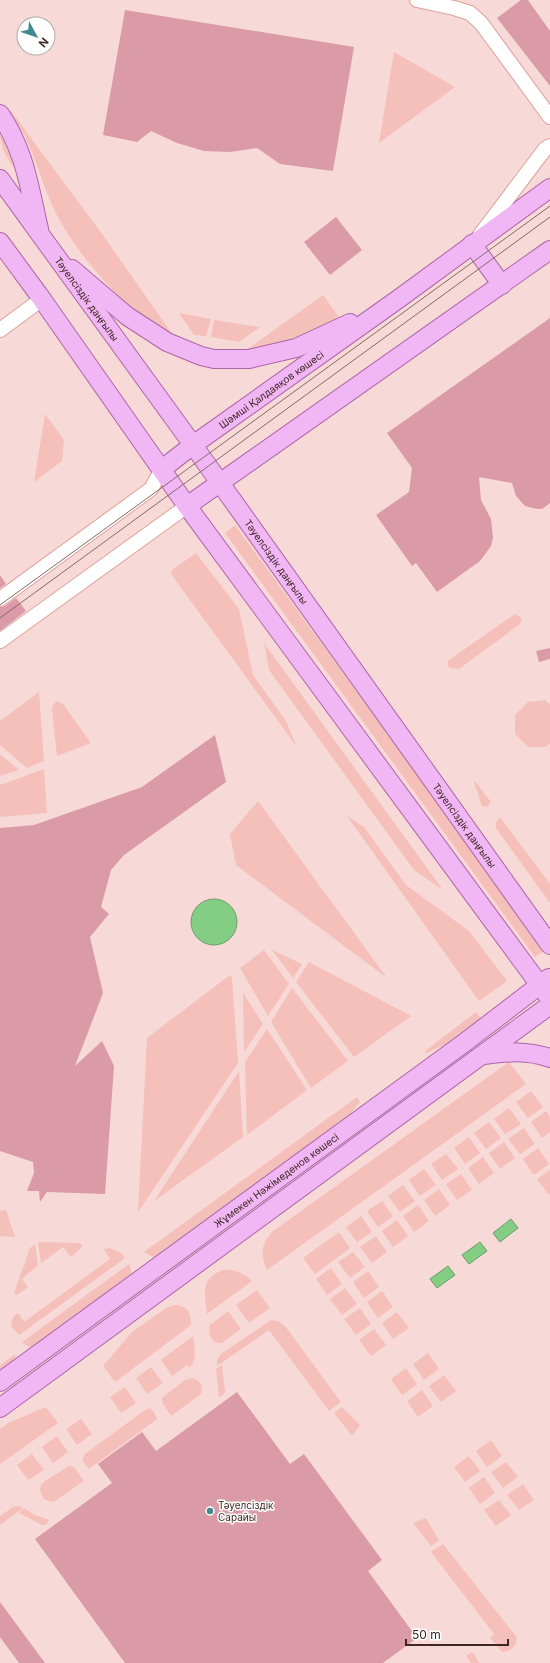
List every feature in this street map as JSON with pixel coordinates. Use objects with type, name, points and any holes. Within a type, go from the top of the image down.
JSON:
[{"type":"main road","points":[[0,114],[11,130],[23,156],[41,235]]},
{"type":"main road","name":"Тәуелсіздік даңғылы","points":[[0,180],[193,445],[550,945]]},
{"type":"main road","name":"Шәмші Қалдаяқов көшесі","points":[[162,469],[193,445],[397,300],[550,188]]},
{"type":"main road","points":[[0,242],[42,299],[187,506],[545,980],[550,999]]},
{"type":"main road","points":[[472,244],[502,285]]},
{"type":"main road","points":[[187,506],[550,250]]},
{"type":"main road","points":[[56,256],[87,280],[127,316],[167,342],[201,356],[214,359],[249,359],[296,348],[397,300]]},
{"type":"main road","points":[[0,258],[20,270]]},
{"type":"main road","name":"Жұмекен Нәжімеденов көшесі","points":[[0,1382],[464,1043],[545,980]]},
{"type":"main road","points":[[0,1408],[550,1005]]},
{"type":"main road","points":[[483,1055],[508,1052],[531,1052],[550,1058]]},
{"type":"street","points":[[417,0],[470,13],[481,23],[550,117]]},
{"type":"street","points":[[472,244],[545,149],[550,146]]},
{"type":"street","points":[[0,330],[42,299]]},
{"type":"street","name":"Шәмші Қалдаяқов көшесі","points":[[0,599],[151,489],[162,469]]},
{"type":"street","points":[[0,641],[187,506]]},
{"type":"shaded area","points":[[394,52],[455,87],[379,143]]},
{"type":"shaded area","points":[[11,111],[102,234],[180,345],[146,321],[129,306],[112,290],[82,254],[70,237],[54,209],[26,138],[8,114]]},
{"type":"shaded area","points":[[0,132],[7,143],[21,177],[4,151],[0,139]]},
{"type":"shaded area","points":[[323,295],[339,317],[284,342],[245,351]]},
{"type":"shaded area","points":[[179,313],[211,319],[206,336],[194,335]]},
{"type":"shaded area","points":[[214,320],[260,327],[239,342],[211,337]]},
{"type":"shaded area","points":[[45,414],[64,440],[62,461],[34,482]]},
{"type":"shaded area","points":[[235,525],[545,950],[535,957],[225,533]]},
{"type":"shaded area","points":[[196,553],[239,609],[253,675],[286,721],[297,747],[171,574],[172,570]]},
{"type":"shaded area","points":[[515,614],[522,618],[520,624],[459,669],[450,668],[447,664],[449,660]]},
{"type":"shaded area","points":[[264,643],[443,890],[414,870],[269,670]]},
{"type":"shaded area","points":[[39,692],[44,761],[27,768],[0,745],[0,721]]},
{"type":"shaded area","points":[[545,700],[550,705],[550,743],[546,747],[528,747],[515,734],[515,715],[528,702]]},
{"type":"shaded area","points":[[57,701],[63,704],[91,743],[57,756],[52,709],[53,705]]},
{"type":"shaded area","points":[[0,754],[19,770],[0,776]]},
{"type":"shaded area","points":[[44,769],[47,813],[0,817],[0,785]]},
{"type":"shaded area","points":[[475,781],[491,802],[487,807],[482,806],[474,782]]},
{"type":"shaded area","points":[[258,801],[387,978],[236,865],[230,834]]},
{"type":"shaded area","points":[[347,816],[364,827],[406,885],[469,931],[507,981],[479,1001]]},
{"type":"shaded area","points":[[500,817],[550,884],[550,903],[496,828],[496,823]]},
{"type":"shaded area","points":[[214,899],[227,903],[233,909],[237,922],[233,935],[227,941],[214,945],[201,941],[195,935],[191,922],[195,909],[201,903]]},
{"type":"shaded area","points":[[264,950],[289,984],[268,1016],[240,968]]},
{"type":"shaded area","points":[[272,950],[302,964],[293,978]]},
{"type":"shaded area","points":[[309,962],[411,1016],[354,1057],[296,982]]},
{"type":"shaded area","points":[[230,975],[232,978],[238,1063],[138,1212],[147,1038]]},
{"type":"shaded area","points":[[292,988],[348,1061],[311,1088],[271,1022]]},
{"type":"shaded area","points":[[243,993],[263,1024],[244,1052]]},
{"type":"shaded area","points":[[476,1012],[482,1020],[462,1036],[427,1053],[425,1051]]},
{"type":"shaded area","points":[[267,1029],[307,1090],[247,1135],[245,1062]]},
{"type":"shaded area","points":[[509,1062],[526,1084],[267,1270],[263,1259],[263,1249],[266,1240],[273,1231]]},
{"type":"shaded area","points":[[239,1071],[243,1137],[154,1201]]},
{"type":"shaded area","points":[[531,1091],[543,1107],[528,1118],[516,1102]]},
{"type":"shaded area","points":[[357,1097],[360,1102],[338,1128],[158,1257],[153,1257],[144,1252]]},
{"type":"shaded area","points":[[509,1108],[521,1124],[505,1134],[494,1119]]},
{"type":"shaded area","points":[[546,1111],[550,1117],[550,1132],[542,1138],[531,1122]]},
{"type":"shaded area","points":[[489,1122],[501,1138],[486,1149],[474,1133]]},
{"type":"shaded area","points":[[524,1128],[535,1144],[520,1154],[508,1139]]},
{"type":"shaded area","points":[[469,1137],[480,1153],[465,1164],[454,1148]]},
{"type":"shaded area","points":[[504,1142],[515,1158],[500,1169],[489,1153]]},
{"type":"shaded area","points":[[538,1148],[549,1164],[534,1175],[523,1159]]},
{"type":"shaded area","points":[[446,1154],[458,1169],[442,1180],[431,1164]]},
{"type":"shaded area","points":[[483,1157],[494,1173],[479,1184],[468,1168]]},
{"type":"shaded area","points":[[424,1169],[436,1185],[420,1196],[409,1180]]},
{"type":"shaded area","points":[[550,1170],[550,1194],[549,1195],[537,1179]]},
{"type":"shaded area","points":[[461,1174],[472,1190],[457,1200],[446,1184]]},
{"type":"shaded area","points":[[403,1185],[415,1201],[400,1212],[388,1196]]},
{"type":"shaded area","points":[[439,1189],[450,1205],[435,1216],[424,1200]]},
{"type":"shaded area","points":[[382,1201],[393,1216],[378,1227],[367,1211]]},
{"type":"shaded area","points":[[418,1205],[429,1221],[414,1232],[403,1216]]},
{"type":"shaded area","points":[[6,1210],[15,1237],[0,1236],[0,1211]]},
{"type":"shaded area","points":[[361,1216],[372,1232],[357,1242],[346,1227]]},
{"type":"shaded area","points":[[511,1219],[518,1228],[500,1242],[493,1233]]},
{"type":"shaded area","points":[[397,1220],[408,1236],[393,1247],[382,1231]]},
{"type":"shaded area","points":[[339,1232],[350,1248],[315,1274],[303,1258]]},
{"type":"shaded area","points":[[376,1236],[387,1252],[372,1263],[360,1247]]},
{"type":"shaded area","points":[[38,1242],[80,1243],[83,1246],[71,1257],[63,1247],[41,1263]]},
{"type":"shaded area","points":[[480,1242],[487,1251],[469,1264],[462,1255]]},
{"type":"shaded area","points":[[35,1244],[38,1265],[22,1279],[28,1287],[17,1295],[14,1293],[15,1290],[30,1248]]},
{"type":"shaded area","points":[[110,1248],[121,1253],[125,1258],[19,1335],[11,1326],[13,1317],[18,1313],[24,1322],[110,1259],[104,1249]]},
{"type":"shaded area","points":[[353,1252],[365,1267],[350,1278],[338,1262]]},
{"type":"shaded area","points":[[129,1264],[132,1274],[130,1277],[36,1346],[29,1347],[22,1342]]},
{"type":"shaded area","points":[[448,1266],[455,1275],[437,1288],[430,1279]]},
{"type":"shaded area","points":[[331,1268],[342,1284],[327,1295],[316,1279]]},
{"type":"shaded area","points":[[223,1270],[239,1272],[252,1281],[207,1314],[205,1288],[207,1282],[215,1274]]},
{"type":"shaded area","points":[[368,1271],[379,1287],[364,1298],[353,1282]]},
{"type":"shaded area","points":[[345,1288],[357,1304],[342,1315],[330,1299]]},
{"type":"shaded area","points":[[257,1290],[270,1308],[249,1323],[236,1305]]},
{"type":"shaded area","points":[[382,1291],[393,1307],[378,1318],[367,1302]]},
{"type":"shaded area","points":[[174,1305],[182,1306],[187,1310],[191,1325],[115,1382],[103,1366],[132,1332],[166,1308]]},
{"type":"shaded area","points":[[360,1308],[371,1324],[356,1335],[344,1319]]},
{"type":"shaded area","points":[[228,1311],[241,1329],[222,1343],[214,1342],[210,1336],[209,1326]]},
{"type":"shaded area","points":[[397,1312],[409,1328],[393,1339],[382,1323]]},
{"type":"shaded area","points":[[271,1320],[278,1321],[285,1326],[341,1402],[329,1411],[269,1330],[217,1366],[217,1359],[221,1354]]},
{"type":"shaded area","points":[[374,1329],[386,1345],[371,1356],[359,1340]]},
{"type":"shaded area","points":[[193,1336],[195,1353],[192,1365],[189,1368],[187,1365],[172,1376],[161,1360]]},
{"type":"shaded area","points":[[428,1353],[439,1369],[424,1380],[413,1364]]},
{"type":"shaded area","points":[[15,1354],[16,1361],[0,1376],[0,1365]]},
{"type":"shaded area","points":[[222,1365],[225,1392],[219,1397],[216,1369]]},
{"type":"shaded area","points":[[151,1367],[163,1383],[147,1394],[136,1378]]},
{"type":"shaded area","points":[[406,1368],[417,1384],[402,1395],[391,1379]]},
{"type":"shaded area","points":[[444,1375],[456,1391],[441,1402],[429,1386]]},
{"type":"shaded area","points":[[192,1378],[197,1380],[202,1385],[201,1394],[171,1416],[163,1404],[162,1398],[185,1380]]},
{"type":"shaded area","points":[[125,1387],[136,1403],[121,1413],[110,1397]]},
{"type":"shaded area","points":[[422,1390],[433,1406],[418,1417],[407,1401]]},
{"type":"shaded area","points":[[46,1407],[58,1423],[0,1464],[0,1429],[10,1422]]},
{"type":"shaded area","points":[[342,1407],[360,1425],[352,1436],[334,1413]]},
{"type":"shaded area","points":[[150,1408],[154,1412],[157,1419],[89,1469],[82,1460],[85,1454],[145,1410]]},
{"type":"shaded area","points":[[81,1419],[92,1434],[77,1445],[66,1429]]},
{"type":"shaded area","points":[[57,1436],[68,1452],[53,1463],[42,1447]]},
{"type":"shaded area","points":[[491,1440],[502,1456],[487,1467],[476,1451]]},
{"type":"shaded area","points":[[32,1454],[44,1470],[28,1480],[17,1465]]},
{"type":"shaded area","points":[[469,1456],[480,1471],[465,1482],[454,1467]]},
{"type":"shaded area","points":[[506,1462],[518,1477],[503,1488],[491,1472]]},
{"type":"shaded area","points":[[69,1466],[74,1467],[84,1481],[55,1501],[51,1502],[44,1499],[40,1490],[41,1485]]},
{"type":"shaded area","points":[[484,1477],[495,1493],[480,1504],[469,1488]]},
{"type":"shaded area","points":[[523,1484],[534,1500],[519,1510],[507,1495]]},
{"type":"shaded area","points":[[499,1500],[511,1515],[496,1526],[484,1510]]},
{"type":"shaded area","points":[[19,1506],[23,1508],[0,1525],[0,1516],[13,1507]]},
{"type":"shaded area","points":[[24,1508],[35,1515],[49,1520],[46,1525],[42,1525],[19,1513]]},
{"type":"shaded area","points":[[426,1518],[439,1540],[431,1546],[413,1523]]},
{"type":"shaded area","points":[[443,1544],[516,1636],[517,1639],[515,1645],[511,1649],[502,1652],[490,1638],[494,1634],[431,1552]]},
{"type":"shaded area","points":[[472,1652],[480,1663],[471,1663],[466,1656]]},
{"type":"building","points":[[521,0],[528,0],[550,31],[550,86],[497,18]]},
{"type":"building","points":[[125,10],[354,47],[333,171],[280,164],[257,148],[230,152],[204,151],[177,143],[151,131],[137,142],[103,135]]},
{"type":"building","points":[[336,217],[362,250],[330,275],[304,242]]},
{"type":"building","points":[[550,318],[550,503],[542,509],[525,506],[516,496],[512,483],[479,477],[481,500],[491,519],[493,538],[491,546],[480,561],[437,592],[416,563],[412,566],[376,515],[409,492],[412,468],[387,433]]},
{"type":"building","points":[[0,575],[6,584],[0,588]]},
{"type":"building","points":[[16,598],[26,611],[0,631],[0,607],[5,606]]},
{"type":"building","points":[[550,648],[550,659],[539,662],[536,651]]},
{"type":"building","points":[[215,735],[226,782],[124,855],[111,870],[101,907],[109,914],[90,937],[103,993],[75,1066],[102,1041],[114,1066],[105,1194],[47,1192],[40,1202],[39,1191],[27,1191],[34,1173],[33,1162],[0,1151],[0,828],[34,825],[142,787]]},
{"type":"building","name":"Тәуелсіздік Сарайы","points":[[237,1392],[290,1464],[304,1454],[382,1560],[368,1571],[417,1638],[383,1663],[125,1663],[35,1539],[112,1483],[98,1464],[142,1432],[156,1451]]},
{"type":"building","points":[[0,1602],[45,1663],[19,1663],[0,1637]]},
{"type":"tram line","points":[[0,605],[550,206]]},
{"type":"tram line","points":[[0,618],[550,217]]},
{"type":"place","name":"Тәуелсіздік Сарайы","points":[[210,1511]]}]
